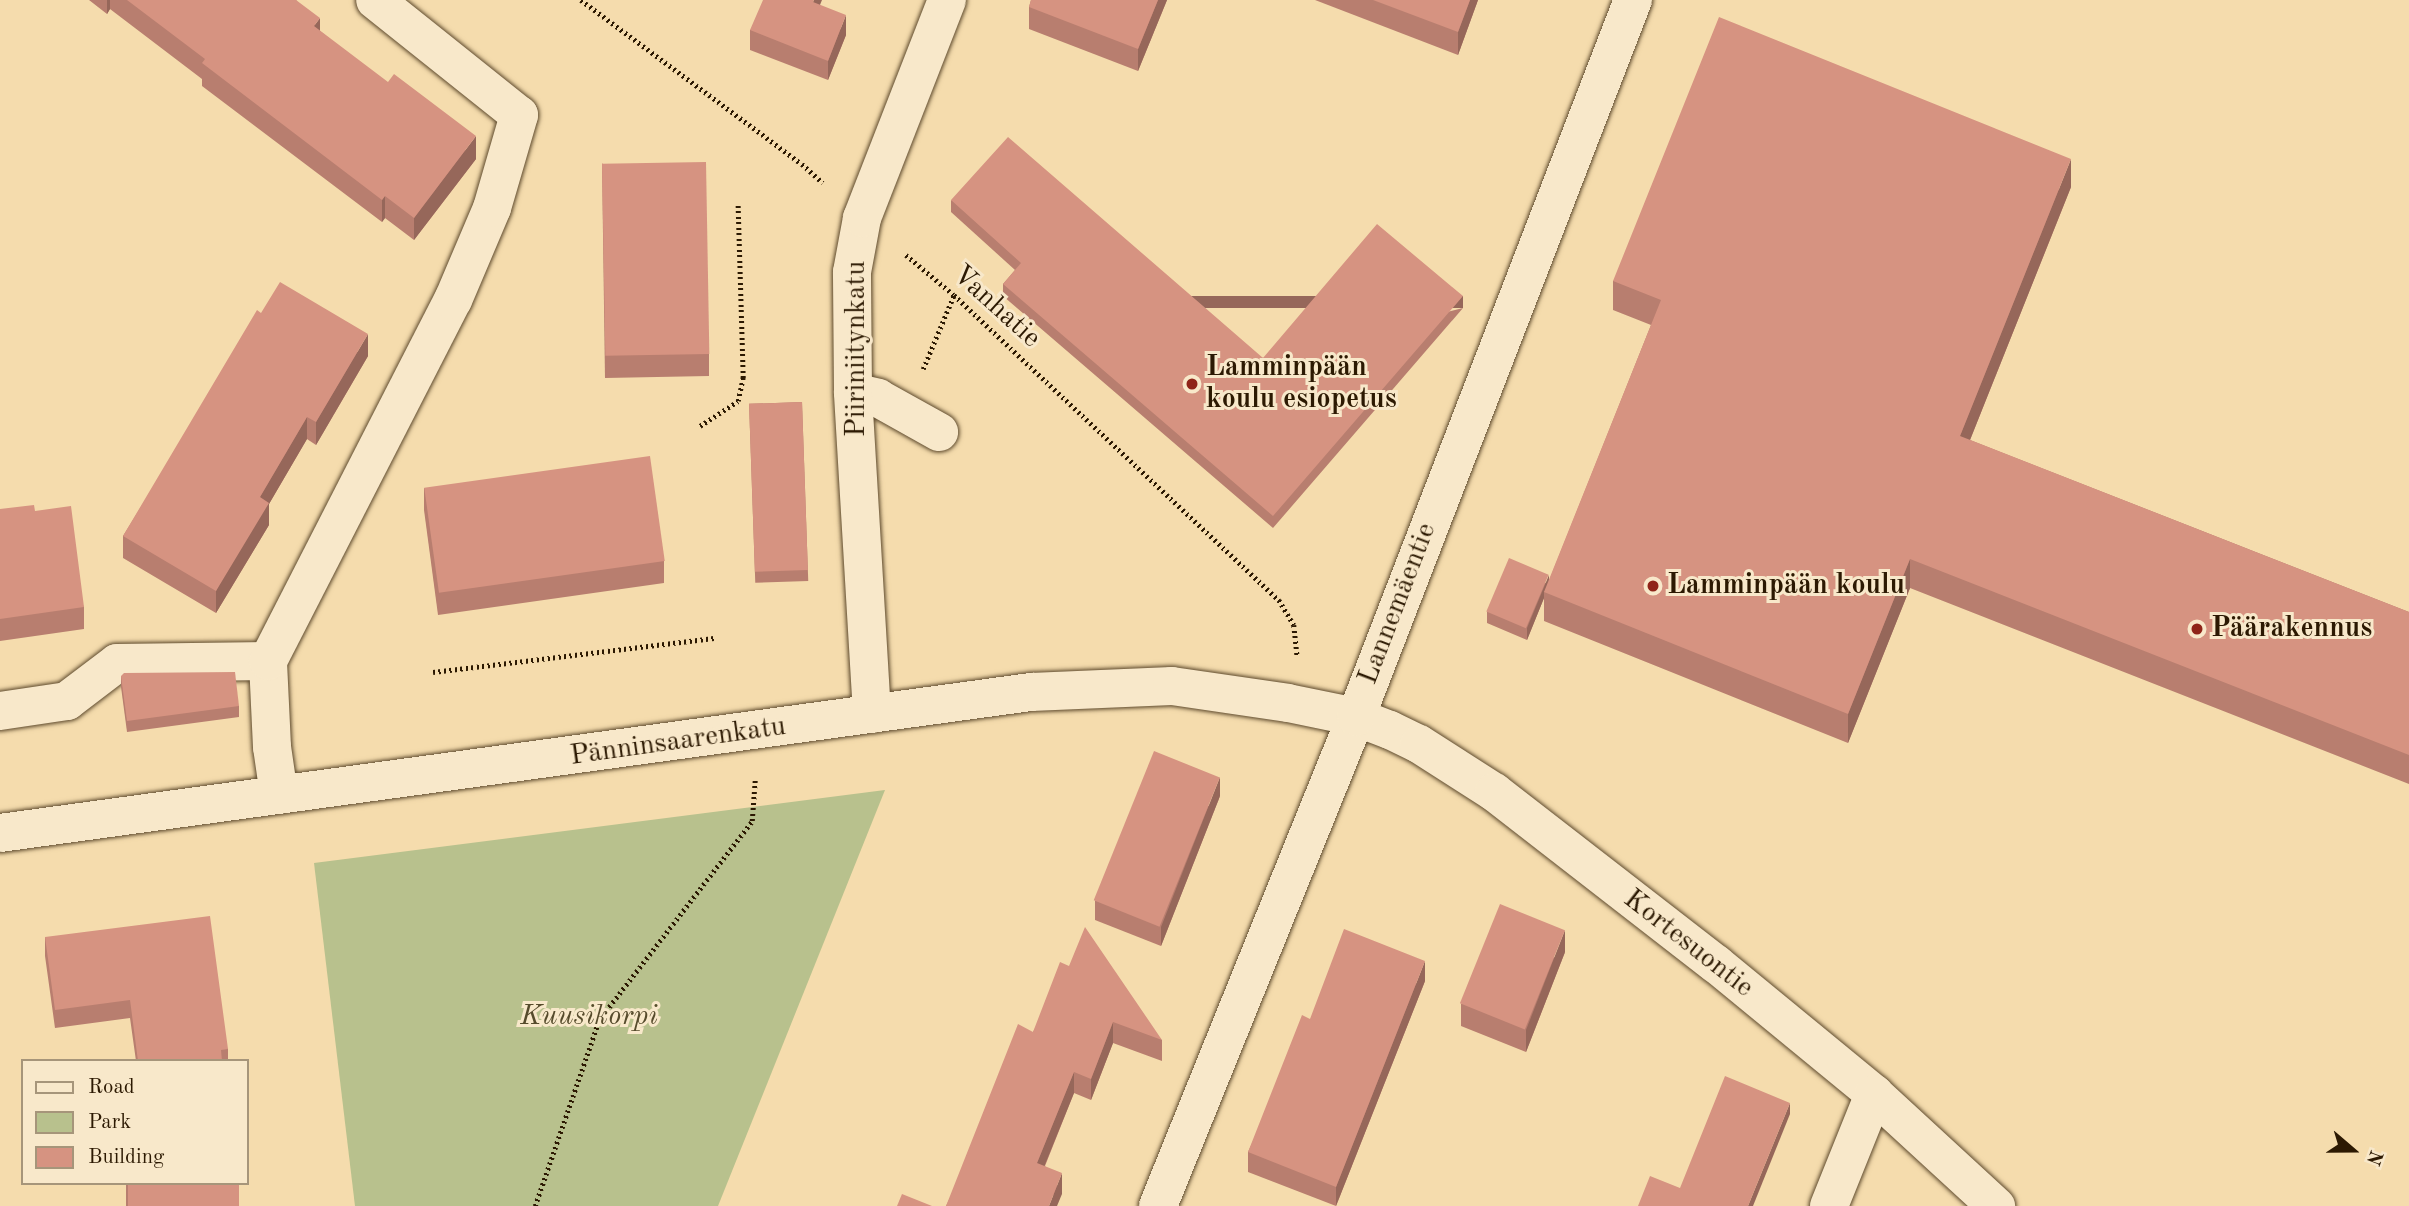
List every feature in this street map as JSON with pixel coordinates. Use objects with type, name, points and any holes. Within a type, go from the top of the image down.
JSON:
[{"type":"street","points":[[279,795],[272,747],[268,661],[453,300],[492,208],[519,115],[375,0]]},
{"type":"street","name":"Piiriniitynkatu","points":[[873,714],[853,392],[852,272],[862,218],[947,0]]},
{"type":"street","name":"Lannemäentie","points":[[1158,1206],[1356,717],[1633,0]]},
{"type":"street","points":[[853,392],[878,398],[939,432]]},
{"type":"street","points":[[0,711],[67,701],[117,663],[268,661]]},
{"type":"street","name":"Pänninsaarenkatu","points":[[0,833],[1031,692],[1117,687],[1184,688],[1288,703],[1356,717]]},
{"type":"street","name":"Kortesuontie","points":[[1356,717],[1419,744],[1494,792],[1716,964],[1874,1094],[1996,1206]]},
{"type":"street","points":[[1829,1206],[1874,1094]]},
{"type":"path","name":"Vanhatie","points":[[580,0],[802,164],[954,295],[1279,600],[1294,625],[1298,651],[1288,703]]},
{"type":"path","points":[[699,426],[738,401],[743,377],[738,205]]},
{"type":"path","points":[[905,412],[954,295]]},
{"type":"path","points":[[433,672],[714,638]]},
{"type":"path","points":[[535,1206],[599,1020],[752,821],[759,731]]},
{"type":"green space","name":"Kuusikorpi","points":[[885,790],[718,1206],[355,1206],[314,863]]},
{"type":"building","points":[[127,0],[296,0],[320,18],[314,26],[388,82],[394,74],[476,136],[414,218],[385,196],[382,200],[202,63],[205,59]]},
{"type":"building","points":[[763,0],[814,0],[813,2],[846,15],[828,61],[750,30]]},
{"type":"building","points":[[1031,0],[1158,0],[1138,49],[1029,7]]},
{"type":"building","points":[[1373,0],[1470,0],[1458,32]]},
{"type":"building","points":[[1719,17],[2071,159],[1960,436],[2409,612],[2409,755],[1910,559],[1848,714],[1544,592],[1661,300],[1613,281]]},
{"type":"building","points":[[1008,137],[1263,358],[1377,224],[1463,296],[1273,516],[1003,284],[1021,263],[951,200]]},
{"type":"building","points":[[706,162],[709,354],[605,356],[602,164]]},
{"type":"building","points":[[280,282],[368,334],[316,422],[307,417],[260,497],[269,503],[216,591],[123,536],[257,310],[261,313]]},
{"type":"building","points":[[802,402],[808,570],[755,572],[749,404]]},
{"type":"building","points":[[650,456],[665,561],[439,593],[424,488]]},
{"type":"building","points":[[34,505],[35,511],[71,506],[84,607],[0,619],[0,509]]},
{"type":"building","points":[[1509,558],[1549,575],[1526,628],[1486,611]]},
{"type":"building","points":[[235,672],[239,706],[127,721],[121,676],[124,673]]},
{"type":"building","points":[[1154,751],[1220,778],[1160,927],[1094,900]]},
{"type":"building","points":[[1500,904],[1565,930],[1525,1029],[1460,1003]]},
{"type":"building","points":[[210,916],[228,1049],[221,1050],[222,1059],[138,1059],[130,1000],[55,1010],[45,937]]},
{"type":"building","points":[[1085,927],[1162,1040],[1113,1022],[1091,1079],[1074,1072],[1037,1163],[1062,1173],[1049,1206],[946,1206],[1018,1024],[1033,1032],[1060,962],[1069,966]]},
{"type":"building","points":[[1344,929],[1425,961],[1336,1187],[1248,1152],[1302,1015],[1310,1019]]},
{"type":"building","points":[[1725,1076],[1790,1103],[1748,1206],[1638,1206],[1650,1176],[1680,1188]]},
{"type":"building","points":[[128,1185],[239,1185],[239,1206],[128,1206]]},
{"type":"building","points":[[902,1194],[932,1206],[897,1206]]},
{"type":"place","name":"Lamminpään koulu esiopetus","points":[[1192,384]]},
{"type":"place","name":"Lamminpään koulu","points":[[1653,586]]},
{"type":"place","name":"Päärakennus","points":[[2197,629]]}]
